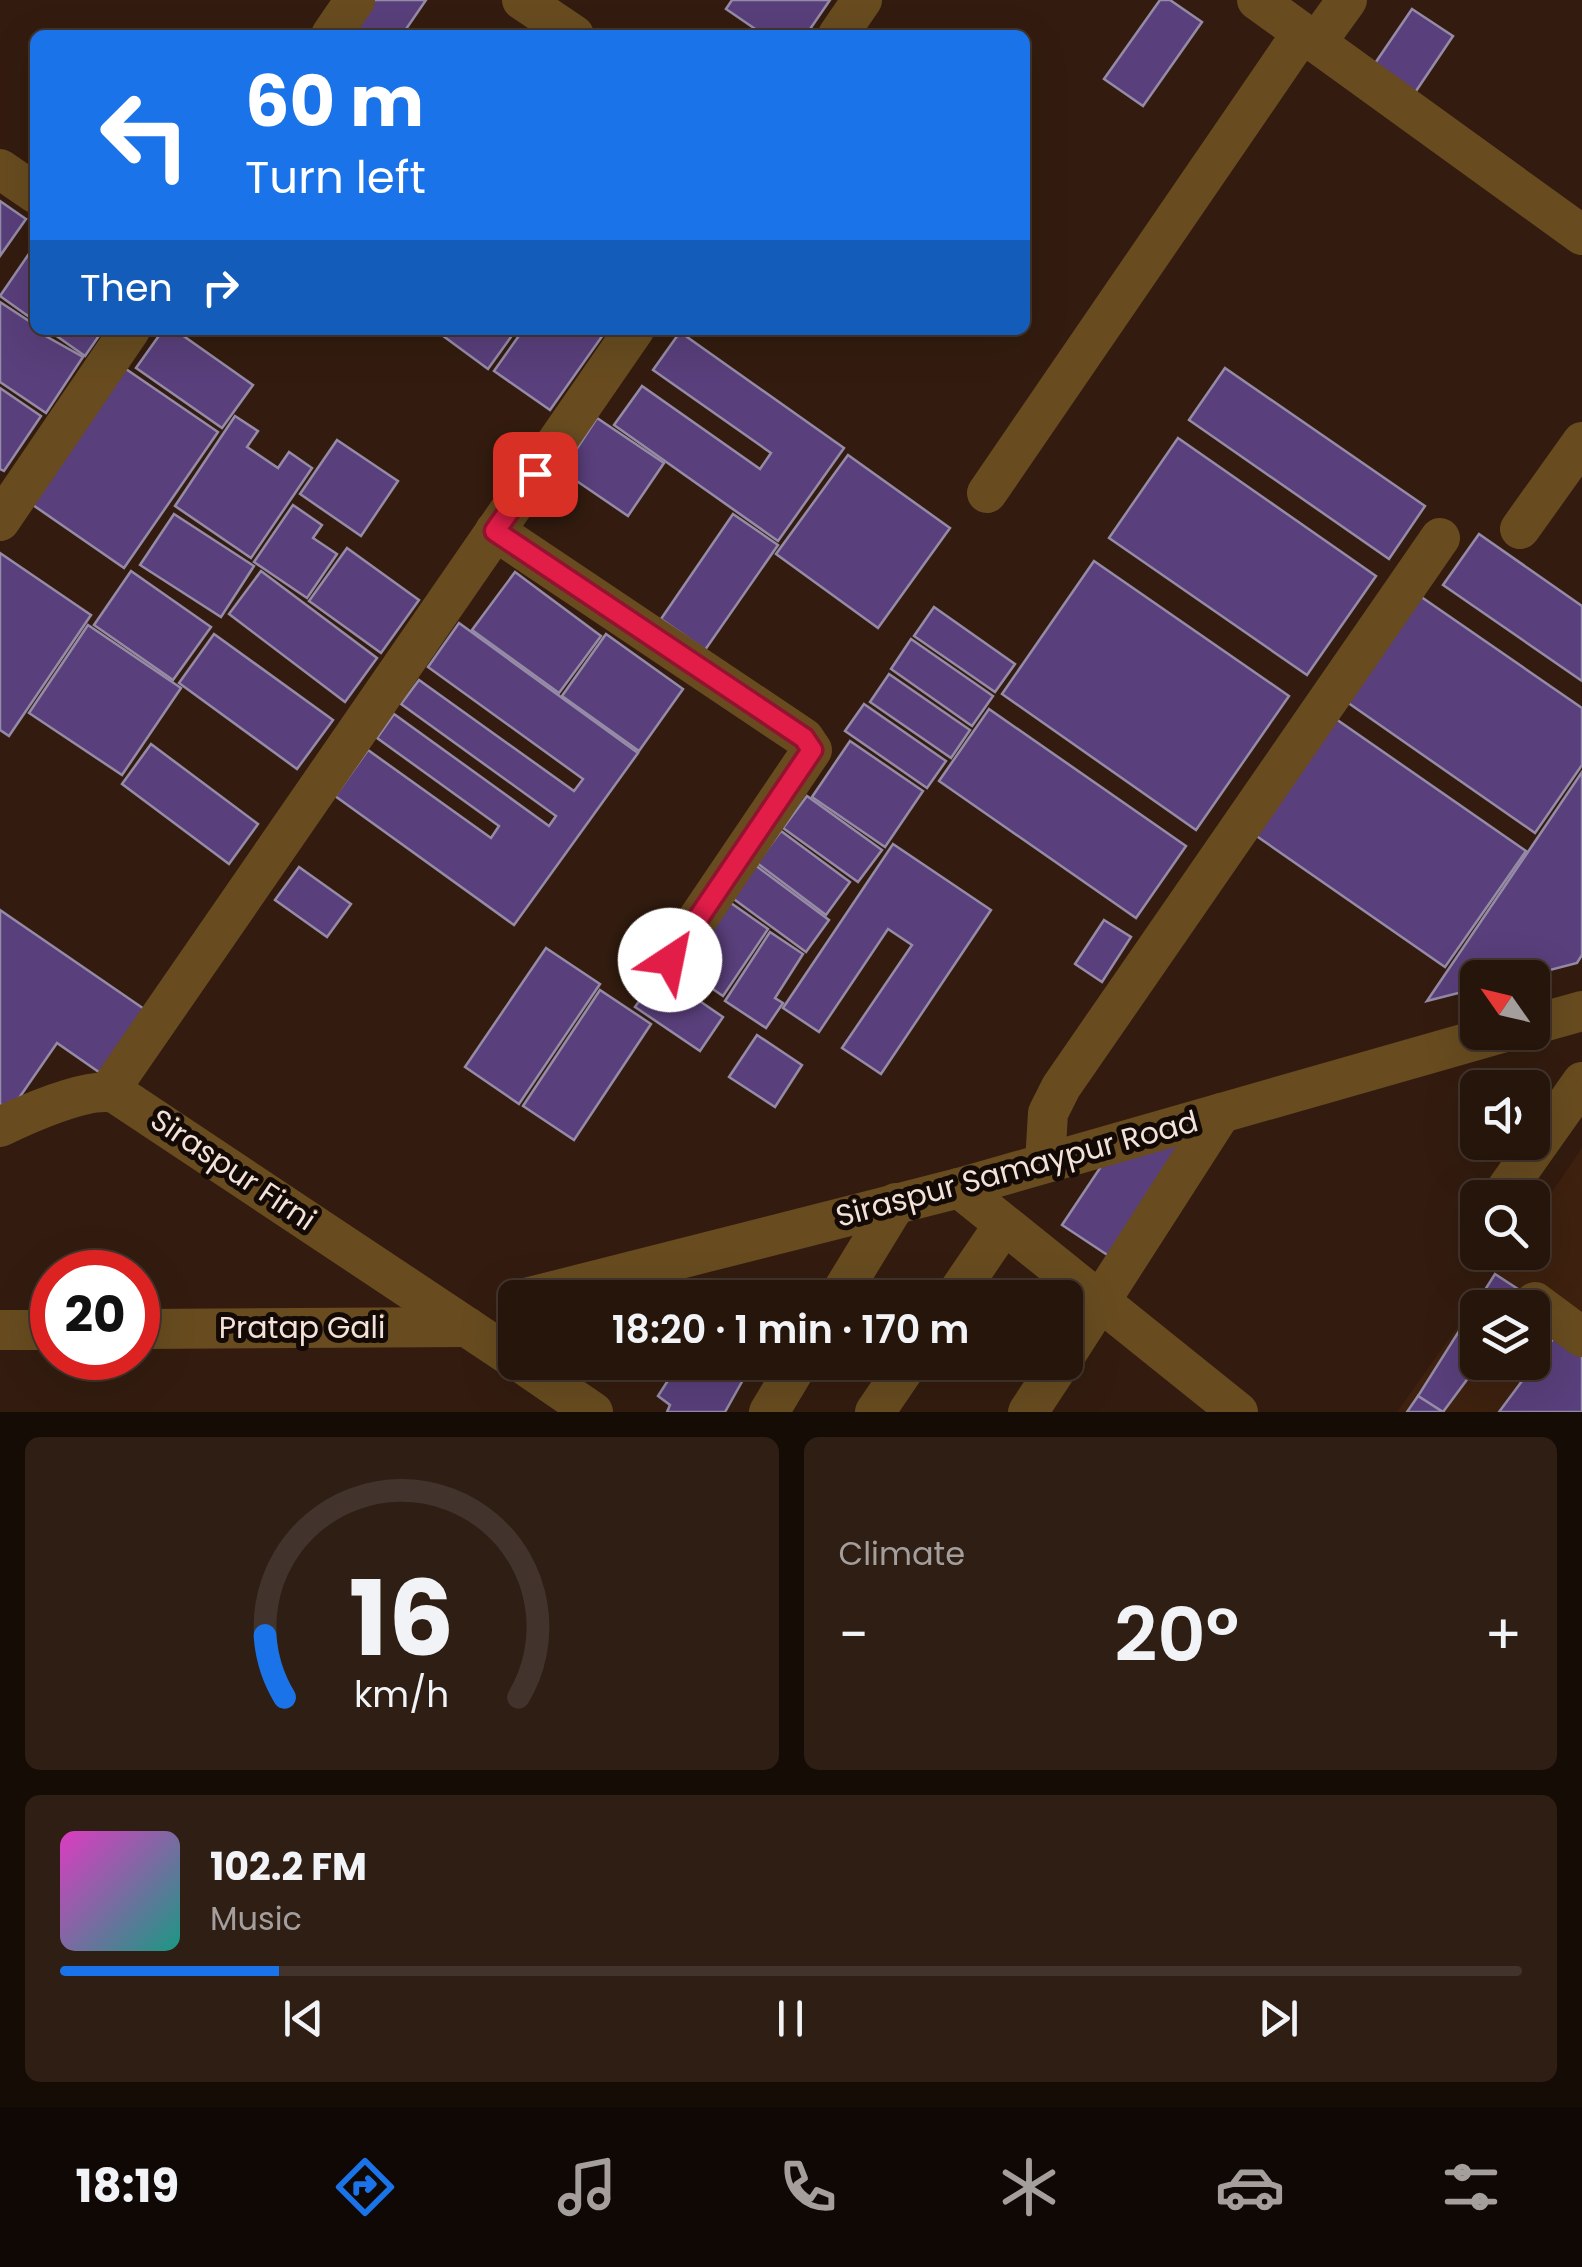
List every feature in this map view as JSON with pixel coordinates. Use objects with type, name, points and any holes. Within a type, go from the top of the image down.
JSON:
[{"type":"street","points":[[333,30],[354,0]]},
{"type":"street","points":[[522,0],[567,30]]},
{"type":"street","points":[[841,30],[862,0]]},
{"type":"street","points":[[1257,0],[1582,236]]},
{"type":"street","points":[[988,493],[1309,38],[1346,0]]},
{"type":"street","points":[[0,169],[30,189]]},
{"type":"street","points":[[0,521],[127,335]]},
{"type":"street","points":[[3,1123],[109,1091],[631,335]]},
{"type":"street","points":[[1520,529],[1582,442]]},
{"type":"street","points":[[495,531],[804,738],[812,750],[670,960]]},
{"type":"street","points":[[1045,1163],[1048,1113],[1061,1088],[1440,538]]},
{"type":"street","points":[[1550,1020],[1582,1011]]},
{"type":"street","name":"Siraspur Samaypur Road","points":[[596,1280],[958,1188],[1460,1045]]},
{"type":"street","points":[[1513,1180],[1582,1082]]},
{"type":"street","name":"Siraspur Firni","points":[[109,1091],[498,1347]]},
{"type":"street","points":[[1083,1329],[1221,1113]]},
{"type":"street","points":[[958,1188],[1099,1305],[1238,1412]]},
{"type":"street","points":[[849,1280],[896,1203]]},
{"type":"street","points":[[966,1280],[1003,1226]]},
{"type":"street","points":[[460,1321],[498,1306]]},
{"type":"street","points":[[1550,1313],[1582,1337]]},
{"type":"street","name":"Pratap Gali","points":[[160,1328],[460,1321]]},
{"type":"street","points":[[0,1330],[30,1330]]},
{"type":"street","name":"Siraspur Firni","points":[[546,1380],[593,1412]]},
{"type":"street","points":[[769,1412],[788,1380]]},
{"type":"street","points":[[875,1412],[897,1380]]},
{"type":"street","points":[[1028,1412],[1048,1380]]},
{"type":"shaded area","points":[[1582,1148],[1582,1412],[1397,1412],[1460,1323],[1460,1380],[1550,1380],[1550,1290],[1484,1290],[1498,1270],[1550,1270],[1550,1195]]},
{"type":"building","points":[[369,0],[426,0],[405,30],[348,30]]},
{"type":"building","points":[[732,0],[830,0],[809,30],[757,30],[726,9]]},
{"type":"building","points":[[1160,0],[1170,0],[1202,22],[1143,106],[1104,79]]},
{"type":"building","points":[[1412,9],[1453,36],[1406,106],[1365,78]]},
{"type":"building","points":[[0,201],[26,219],[0,256]]},
{"type":"building","points":[[30,252],[30,317],[0,296]]},
{"type":"building","points":[[0,302],[30,322],[30,335],[44,335],[83,357],[46,413],[0,382]]},
{"type":"building","points":[[55,335],[100,335],[85,356]]},
{"type":"building","points":[[159,335],[182,335],[253,385],[222,428],[136,368]]},
{"type":"building","points":[[442,335],[512,335],[488,369]]},
{"type":"building","points":[[519,335],[603,335],[550,410],[494,371]]},
{"type":"building","points":[[678,335],[684,335],[844,448],[778,541],[614,425],[642,386],[760,469],[771,453],[653,370]]},
{"type":"building","points":[[123,367],[218,432],[124,568],[30,503]]},
{"type":"building","points":[[1225,368],[1425,506],[1389,559],[1189,420]]},
{"type":"building","points":[[0,388],[41,416],[4,471],[0,469]]},
{"type":"building","points":[[235,416],[258,431],[247,447],[278,468],[289,452],[312,468],[251,558],[175,506]]},
{"type":"building","points":[[597,418],[664,463],[628,516],[562,471]]},
{"type":"building","points":[[1178,438],[1376,576],[1307,675],[1109,538]]},
{"type":"building","points":[[337,440],[398,481],[361,536],[300,494]]},
{"type":"building","points":[[848,455],[950,528],[878,628],[776,554]]},
{"type":"building","points":[[293,505],[322,525],[313,538],[337,554],[307,598],[254,562]]},
{"type":"building","points":[[174,514],[254,566],[221,617],[140,565]]},
{"type":"building","points":[[733,514],[778,545],[705,650],[661,619]]},
{"type":"building","points":[[1479,534],[1582,606],[1582,681],[1443,585]]},
{"type":"building","points":[[347,548],[419,600],[381,653],[309,601]]},
{"type":"building","points":[[0,553],[91,615],[9,736],[0,730]]},
{"type":"building","points":[[1094,561],[1289,696],[1196,830],[1002,694]]},
{"type":"building","points":[[131,571],[211,627],[173,680],[94,625]]},
{"type":"building","points":[[261,571],[377,658],[345,702],[229,614]]},
{"type":"building","points":[[515,572],[601,636],[559,693],[472,630]]},
{"type":"building","points":[[1417,594],[1582,708],[1582,765],[1535,833],[1344,700]]},
{"type":"building","points":[[934,607],[1015,664],[995,692],[914,636]]},
{"type":"building","points":[[459,623],[638,753],[514,925],[335,796],[368,750],[491,838],[499,826],[377,738],[394,714],[549,826],[556,816],[401,704],[419,680],[574,791],[583,779],[428,667]]},
{"type":"building","points":[[88,625],[181,688],[122,775],[29,713]]},
{"type":"building","points":[[214,634],[333,720],[297,769],[179,683]]},
{"type":"building","points":[[606,634],[683,689],[639,751],[562,696]]},
{"type":"building","points":[[911,639],[993,696],[972,726],[891,669]]},
{"type":"building","points":[[889,674],[970,730],[951,758],[870,702]]},
{"type":"building","points":[[864,704],[946,761],[927,788],[845,731]]},
{"type":"building","points":[[989,709],[1186,846],[1136,918],[939,781]]},
{"type":"building","points":[[1323,710],[1526,851],[1445,967],[1242,826]]},
{"type":"building","points":[[850,741],[923,791],[885,847],[812,797]]},
{"type":"building","points":[[151,744],[258,824],[229,864],[122,784]]},
{"type":"building","points":[[1582,772],[1582,955],[1577,963],[1550,970],[1550,960],[1460,960],[1460,993],[1427,1001]]},
{"type":"building","points":[[807,796],[882,850],[858,882],[783,828]]},
{"type":"building","points":[[781,831],[850,882],[826,915],[757,863]]},
{"type":"building","points":[[893,844],[991,910],[881,1074],[842,1048],[912,945],[888,929],[819,1032],[783,1008]]},
{"type":"building","points":[[755,865],[829,920],[806,952],[731,897]]},
{"type":"building","points":[[299,867],[351,904],[327,937],[275,900]]},
{"type":"building","points":[[728,901],[768,929],[723,996],[682,968]]},
{"type":"building","points":[[0,910],[150,1013],[106,1077],[57,1043],[10,1111],[0,1104]]},
{"type":"building","points":[[1104,920],[1131,937],[1102,982],[1075,964]]},
{"type":"building","points":[[770,932],[803,954],[775,998],[783,1003],[766,1028],[725,1001]]},
{"type":"building","points":[[546,948],[600,984],[519,1104],[465,1067]]},
{"type":"building","points":[[659,973],[723,1017],[700,1051],[635,1007]]},
{"type":"building","points":[[600,990],[651,1024],[574,1140],[523,1106]]},
{"type":"building","points":[[757,1035],[802,1065],[775,1107],[729,1077]]},
{"type":"building","points":[[1193,1132],[1115,1260],[1062,1225],[1112,1150]]},
{"type":"building","points":[[1495,1274],[1519,1290],[1485,1290]]},
{"type":"building","points":[[1460,1329],[1460,1380],[1467,1380],[1443,1412],[1418,1396]]},
{"type":"building","points":[[1556,1335],[1582,1353],[1582,1412],[1499,1412],[1523,1380],[1550,1380],[1550,1343]]},
{"type":"building","points":[[664,1380],[743,1380],[725,1412],[667,1412],[670,1405],[658,1396],[667,1382]]},
{"type":"building","points":[[1418,1396],[1443,1412],[1407,1412]]},
{"type":"route","points":[[535,474],[495,531],[804,738],[812,750],[670,960]]}]
